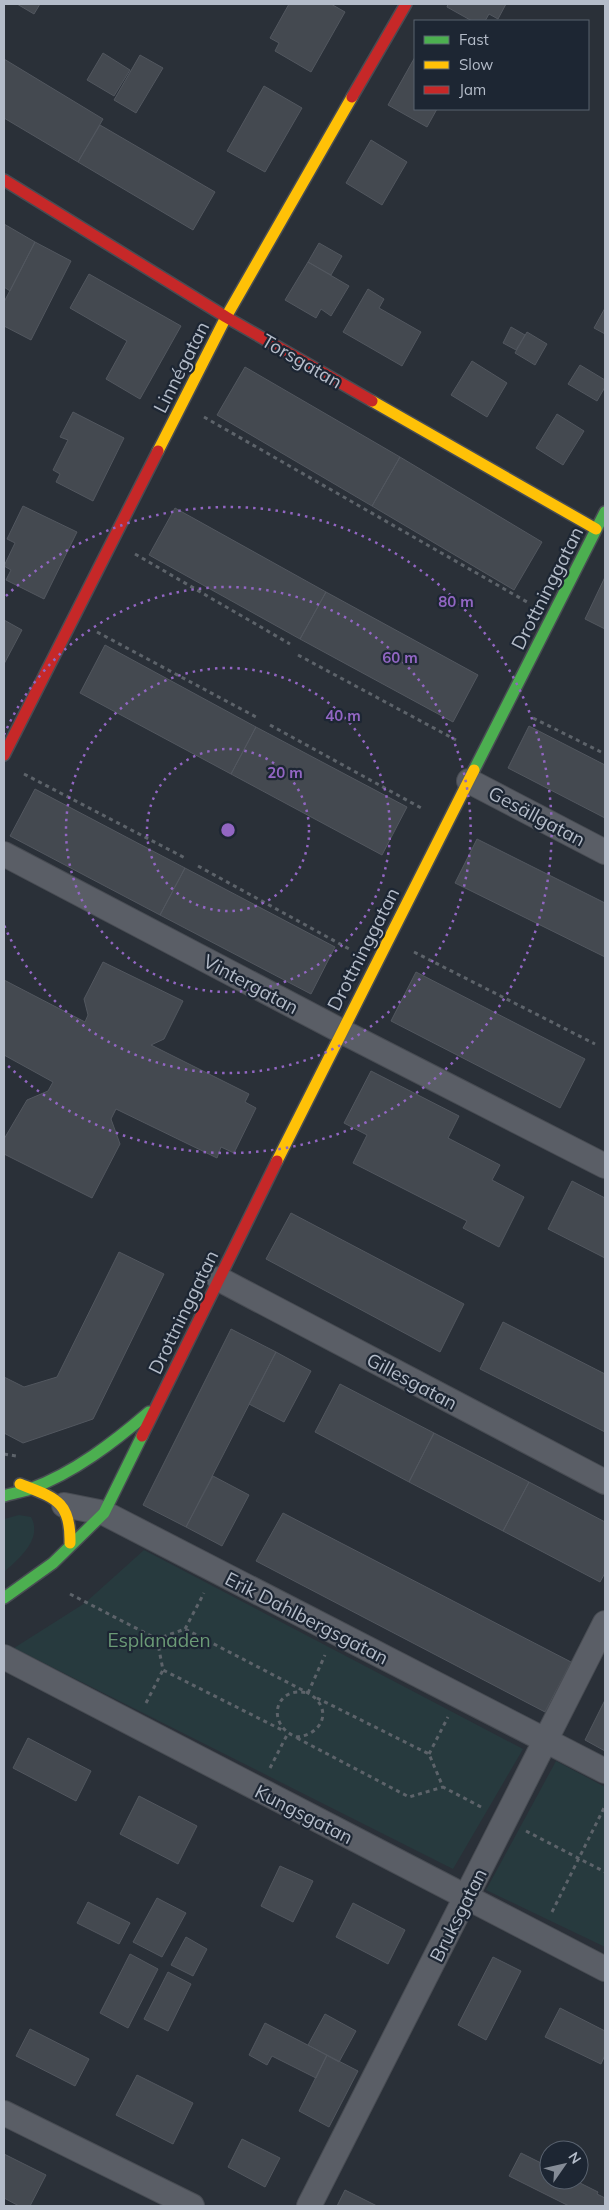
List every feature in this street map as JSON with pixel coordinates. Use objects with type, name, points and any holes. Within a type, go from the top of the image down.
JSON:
[{"type":"street","name":"Linnégatan","points":[[4,755],[226,318],[406,4]]},
{"type":"street","name":"Torsgatan","points":[[4,180],[226,318],[602,525]]},
{"type":"street","name":"Drottninggatan","points":[[4,1598],[52,1563],[70,1543],[104,1513],[341,1031],[602,525]]},
{"type":"street","name":"Gesällgatan","points":[[469,781],[605,852]]},
{"type":"street","name":"Vintergatan","points":[[4,854],[341,1031],[605,1166]]},
{"type":"street","name":"Gillesgatan","points":[[219,1279],[605,1482]]},
{"type":"street","name":"Drottninggatan","points":[[4,1496],[31,1489],[99,1450],[128,1430],[158,1405]]},
{"type":"street","name":"Erik Dahlbergsgatan","points":[[13,1481],[46,1494],[64,1505],[104,1513],[545,1742],[605,1771]]},
{"type":"street","points":[[64,1505],[70,1523],[70,1543]]},
{"type":"street","name":"Bruksgatan","points":[[309,2206],[605,1623]]},
{"type":"street","name":"Kungsgatan","points":[[4,1657],[133,1726],[605,1969]]},
{"type":"street","points":[[4,2113],[192,2206]]},
{"type":"path","points":[[197,412],[527,602]]},
{"type":"path","points":[[130,551],[290,644]]},
{"type":"path","points":[[92,629],[258,718]]},
{"type":"path","points":[[298,655],[456,740]]},
{"type":"path","points":[[532,718],[605,754]]},
{"type":"path","points":[[270,725],[423,809]]},
{"type":"path","points":[[21,772],[188,859]]},
{"type":"path","points":[[198,866],[351,950]]},
{"type":"path","points":[[414,952],[595,1044]]},
{"type":"path","points":[[70,1594],[157,1639],[185,1629],[216,1571]]},
{"type":"path","points":[[185,1629],[429,1754],[443,1787],[605,1872]]},
{"type":"path","points":[[308,1693],[335,1633]]},
{"type":"path","points":[[133,1726],[164,1670],[157,1639]]},
{"type":"path","points":[[164,1670],[409,1797],[443,1787]]},
{"type":"path","points":[[286,1732],[280,1726],[277,1713],[282,1699],[294,1692],[308,1693]]},
{"type":"path","points":[[296,1737],[311,1734],[321,1723],[322,1709],[315,1696]]},
{"type":"path","points":[[429,1754],[458,1696]]},
{"type":"path","points":[[258,1790],[286,1732]]},
{"type":"path","points":[[540,1935],[605,1806]]},
{"type":"green space","points":[[19,1515],[31,1517],[34,1525],[32,1541],[22,1555],[4,1572],[4,1519]]},
{"type":"green space","name":"Esplanaden","points":[[144,1550],[523,1749],[453,1869],[14,1648],[85,1603]]},
{"type":"green space","points":[[556,1761],[605,1787],[605,1947],[486,1890]]},
{"type":"building","points":[[17,4],[40,4],[34,14]]},
{"type":"building","points":[[289,4],[331,4],[345,12],[311,72],[275,51],[279,43],[270,38]]},
{"type":"building","points":[[448,4],[506,4],[498,19],[489,14],[486,20],[470,20],[447,7]]},
{"type":"building","points":[[103,53],[130,70],[114,96],[87,80]]},
{"type":"building","points":[[140,55],[163,68],[136,113],[114,100]]},
{"type":"building","points":[[4,59],[103,119],[78,162],[4,118]]},
{"type":"building","points":[[414,59],[414,110],[436,110],[427,127],[388,105]]},
{"type":"building","points":[[264,86],[302,108],[265,172],[227,151]]},
{"type":"building","points":[[100,125],[215,192],[193,230],[78,162]]},
{"type":"building","points":[[371,140],[407,162],[382,205],[346,183]]},
{"type":"building","points":[[4,224],[35,242],[10,291],[4,287]]},
{"type":"building","points":[[35,242],[71,261],[31,340],[4,326],[4,302]]},
{"type":"building","points":[[319,243],[342,256],[331,275],[308,262]]},
{"type":"building","points":[[308,262],[349,286],[331,316],[321,309],[316,318],[285,300]]},
{"type":"building","points":[[89,274],[181,326],[140,399],[106,379],[127,341],[70,308]]},
{"type":"building","points":[[368,289],[384,299],[379,308],[421,332],[402,366],[343,332]]},
{"type":"building","points":[[605,308],[605,334],[594,328]]},
{"type":"building","points":[[511,327],[525,335],[516,350],[503,343]]},
{"type":"building","points":[[527,332],[547,344],[535,365],[515,353]]},
{"type":"building","points":[[472,361],[507,383],[487,417],[451,395]]},
{"type":"building","points":[[580,365],[605,380],[605,387],[597,401],[568,384]]},
{"type":"building","points":[[245,367],[400,457],[372,506],[217,415]]},
{"type":"building","points":[[73,412],[124,438],[93,501],[56,482],[60,474],[53,470],[68,440],[60,437]]},
{"type":"building","points":[[557,414],[584,431],[563,465],[536,448]]},
{"type":"building","points":[[400,457],[542,542],[514,590],[372,506]]},
{"type":"building","points":[[23,506],[77,532],[44,599],[6,580],[11,570],[4,566],[15,543],[7,539]]},
{"type":"building","points":[[175,508],[326,592],[300,639],[149,555]]},
{"type":"building","points":[[605,577],[605,629],[585,619]]},
{"type":"building","points":[[326,592],[478,675],[453,722],[300,639]]},
{"type":"building","points":[[4,620],[22,630],[4,664]]},
{"type":"building","points":[[105,645],[256,727],[231,774],[80,693]]},
{"type":"building","points":[[529,726],[605,765],[605,818],[508,768]]},
{"type":"building","points":[[256,727],[407,807],[382,855],[231,774]]},
{"type":"building","points":[[35,789],[185,868],[160,915],[10,836]]},
{"type":"building","points":[[477,839],[605,903],[605,957],[455,883]]},
{"type":"building","points":[[185,868],[335,947],[311,994],[160,915]]},
{"type":"building","points":[[103,962],[183,1001],[164,1039],[151,1045],[249,1094],[245,1102],[256,1108],[234,1153],[221,1147],[217,1158],[116,1109],[111,1119],[120,1144],[92,1198],[4,1154],[4,1139],[27,1100],[48,1091],[53,1082],[4,1055],[4,980],[85,1022],[88,1015],[84,999]]},
{"type":"building","points":[[416,972],[585,1059],[560,1108],[391,1021]]},
{"type":"building","points":[[371,1071],[459,1116],[448,1138],[500,1165],[492,1180],[524,1197],[499,1247],[463,1228],[467,1221],[353,1163],[367,1135],[344,1123]]},
{"type":"building","points":[[572,1181],[605,1198],[605,1258],[548,1229]]},
{"type":"building","points":[[291,1213],[464,1304],[440,1352],[266,1259]]},
{"type":"building","points":[[119,1252],[164,1274],[93,1419],[23,1443],[4,1433],[4,1377],[24,1387],[57,1377]]},
{"type":"building","points":[[503,1322],[605,1374],[605,1432],[480,1369]]},
{"type":"building","points":[[231,1329],[276,1352],[186,1527],[143,1505]]},
{"type":"building","points":[[276,1352],[311,1371],[284,1422],[249,1404]]},
{"type":"building","points":[[340,1384],[434,1433],[409,1482],[315,1432]]},
{"type":"building","points":[[434,1433],[529,1482],[503,1531],[409,1482]]},
{"type":"building","points":[[213,1476],[249,1495],[222,1546],[186,1527]]},
{"type":"building","points":[[529,1482],[605,1522],[605,1573],[600,1582],[503,1531]]},
{"type":"building","points":[[283,1513],[571,1662],[545,1712],[256,1561]]},
{"type":"building","points":[[605,1700],[605,1751],[585,1740]]},
{"type":"building","points":[[28,1738],[91,1771],[76,1801],[13,1768]]},
{"type":"building","points":[[139,1796],[197,1826],[178,1864],[120,1834]]},
{"type":"building","points":[[280,1866],[313,1881],[293,1922],[261,1906]]},
{"type":"building","points":[[157,1898],[186,1913],[162,1957],[133,1942]]},
{"type":"building","points":[[88,1902],[130,1923],[119,1944],[77,1923]]},
{"type":"building","points":[[353,1903],[405,1930],[388,1964],[336,1937]]},
{"type":"building","points":[[186,1937],[207,1949],[193,1976],[171,1965]]},
{"type":"building","points":[[130,1954],[158,1969],[128,2028],[100,2013]]},
{"type":"building","points":[[493,1957],[521,1971],[486,2040],[458,2025]]},
{"type":"building","points":[[168,1972],[191,1984],[168,2031],[144,2019]]},
{"type":"building","points":[[560,2008],[605,2031],[605,2055],[601,2064],[545,2037]]},
{"type":"building","points":[[325,2014],[356,2031],[339,2062],[308,2045]]},
{"type":"building","points":[[265,2023],[327,2055],[316,2078],[272,2056],[267,2065],[249,2055]]},
{"type":"building","points":[[30,2029],[89,2059],[75,2086],[16,2056]]},
{"type":"building","points":[[327,2055],[358,2071],[329,2127],[299,2111]]},
{"type":"building","points":[[137,2075],[193,2103],[173,2144],[116,2115]]},
{"type":"building","points":[[242,2139],[280,2158],[265,2187],[228,2167]]},
{"type":"building","points":[[521,2153],[539,2162],[539,2190],[589,2190],[589,2188],[605,2198],[605,2206],[569,2206],[509,2176]]},
{"type":"building","points":[[4,2154],[46,2175],[30,2206],[19,2206],[4,2198]]},
{"type":"building","points":[[345,2190],[377,2206],[337,2206]]},
{"type":"traffic: fast","points":[[474,770],[605,512]]},
{"type":"traffic: fast","points":[[4,1496],[27,1490],[78,1466],[149,1412]]},
{"type":"traffic: fast","points":[[4,1598],[53,1563],[104,1513],[142,1436]]},
{"type":"traffic: slow","points":[[158,451],[226,317],[352,97]]},
{"type":"traffic: slow","points":[[372,401],[596,529]]},
{"type":"traffic: slow","points":[[277,1161],[474,770]]},
{"type":"traffic: slow","points":[[20,1484],[43,1493],[58,1503],[64,1510],[68,1518],[70,1543]]},
{"type":"traffic: jam","points":[[352,97],[406,4]]},
{"type":"traffic: jam","points":[[4,180],[226,317],[372,401]]},
{"type":"traffic: jam","points":[[4,755],[158,451]]},
{"type":"traffic: jam","points":[[142,1436],[277,1161]]}]
